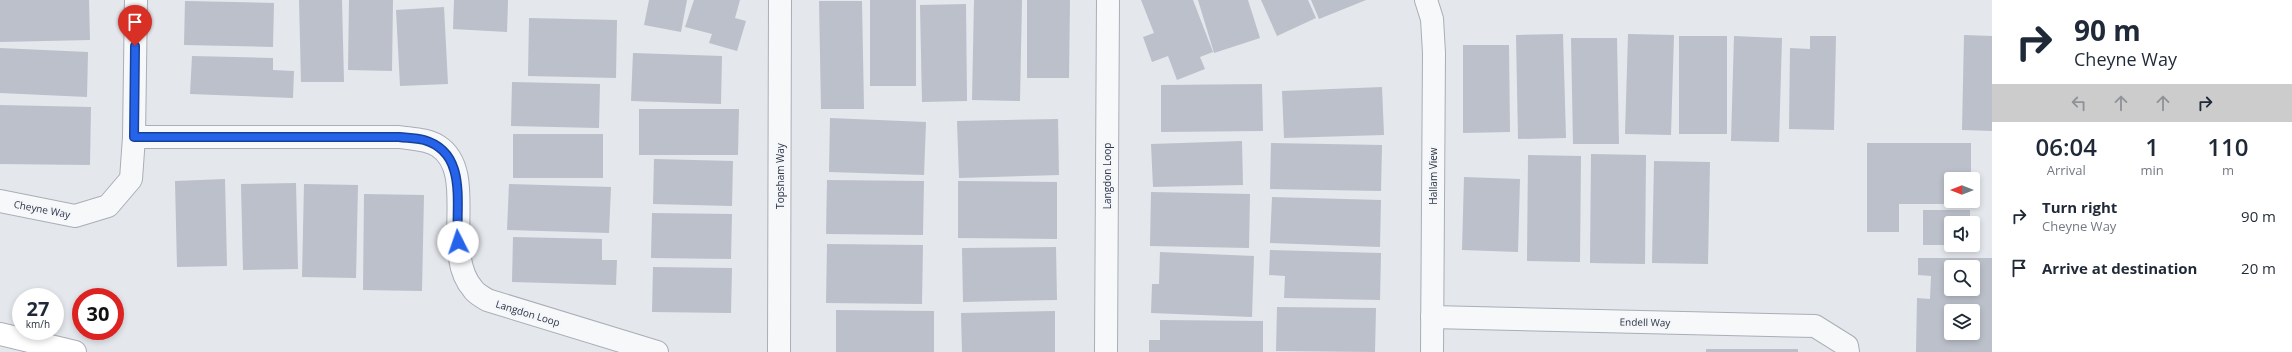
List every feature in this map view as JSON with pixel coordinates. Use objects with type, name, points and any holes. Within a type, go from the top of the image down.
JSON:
[{"type":"street","name":"Cheyne Way","points":[[0,201],[75,216],[108,206],[132,179],[136,0]]},
{"type":"street","name":"Topsham Way","points":[[779,352],[780,0]]},
{"type":"street","name":"Langdon Loop","points":[[1106,352],[1108,0]]},
{"type":"street","name":"Hallam View","points":[[1426,0],[1432,19],[1434,53],[1432,352]]},
{"type":"street","name":"Langdon Loop","points":[[134,137],[392,137],[424,140],[438,146],[448,156],[457,173],[457,228],[461,268],[472,289],[487,300],[657,352]]},
{"type":"street","name":"Endell Way","points":[[1432,317],[1815,326],[1847,346],[1848,352]]},
{"type":"street","points":[[0,334],[75,352]]},
{"type":"building","points":[[0,0],[89,0],[90,40],[0,42]]},
{"type":"building","points":[[299,0],[342,0],[344,82],[301,82]]},
{"type":"building","points":[[349,0],[393,0],[392,71],[348,70]]},
{"type":"building","points":[[454,0],[508,0],[507,32],[453,29]]},
{"type":"building","points":[[649,0],[687,0],[681,32],[644,25]]},
{"type":"building","points":[[694,0],[740,0],[735,18],[746,21],[737,51],[709,43],[712,34],[685,27]]},
{"type":"building","points":[[870,0],[916,0],[916,86],[870,86]]},
{"type":"building","points":[[974,0],[1022,0],[1020,101],[972,100]]},
{"type":"building","points":[[1027,0],[1070,0],[1069,78],[1027,78]]},
{"type":"building","points":[[1141,0],[1193,0],[1213,52],[1200,57],[1205,69],[1177,80],[1168,56],[1152,62],[1143,37],[1154,33]]},
{"type":"building","points":[[1198,0],[1248,0],[1260,38],[1214,53]]},
{"type":"building","points":[[1261,0],[1308,0],[1316,18],[1277,36]]},
{"type":"building","points":[[1311,0],[1366,0],[1319,19]]},
{"type":"building","points":[[185,1],[274,3],[273,47],[184,45]]},
{"type":"building","points":[[819,1],[862,1],[864,109],[821,109]]},
{"type":"building","points":[[966,4],[967,101],[922,102],[920,5]]},
{"type":"building","points":[[444,7],[448,84],[400,86],[396,10]]},
{"type":"building","points":[[529,18],[617,20],[616,78],[528,76]]},
{"type":"building","points":[[1563,34],[1566,138],[1518,139],[1516,35]]},
{"type":"building","points":[[1628,34],[1674,35],[1671,135],[1625,134]]},
{"type":"building","points":[[1964,35],[1992,36],[1992,131],[1962,130]]},
{"type":"building","points":[[1679,36],[1727,36],[1727,134],[1679,134]]},
{"type":"building","points":[[1734,36],[1782,38],[1779,142],[1731,141]]},
{"type":"building","points":[[1810,36],[1836,36],[1834,130],[1789,129],[1790,48],[1810,49]]},
{"type":"building","points":[[1571,38],[1617,38],[1619,144],[1573,144]]},
{"type":"building","points":[[1463,45],[1509,45],[1510,132],[1463,133]]},
{"type":"building","points":[[0,48],[88,52],[87,97],[0,93]]},
{"type":"building","points":[[633,53],[722,56],[721,104],[631,101]]},
{"type":"building","points":[[192,56],[273,58],[273,70],[294,71],[293,98],[190,94]]},
{"type":"building","points":[[512,82],[600,84],[599,128],[511,126]]},
{"type":"building","points":[[1262,84],[1263,131],[1161,132],[1161,85]]},
{"type":"building","points":[[1382,87],[1384,135],[1284,138],[1282,91]]},
{"type":"building","points":[[0,105],[91,107],[90,165],[0,164]]},
{"type":"building","points":[[639,109],[739,109],[738,155],[639,155]]},
{"type":"building","points":[[830,118],[926,122],[924,175],[829,172]]},
{"type":"building","points":[[1058,119],[1059,175],[959,178],[957,121]]},
{"type":"building","points":[[513,134],[603,134],[603,178],[513,178]]},
{"type":"building","points":[[1242,141],[1243,185],[1153,187],[1151,144]]},
{"type":"building","points":[[1271,143],[1382,145],[1381,191],[1270,189]]},
{"type":"building","points":[[1867,143],[1971,143],[1971,172],[1944,172],[1944,204],[1899,204],[1899,232],[1867,232]]},
{"type":"building","points":[[1591,154],[1646,155],[1645,264],[1590,263]]},
{"type":"building","points":[[1528,155],[1581,156],[1580,262],[1527,261]]},
{"type":"building","points":[[654,159],[733,161],[732,206],[653,204]]},
{"type":"building","points":[[1654,161],[1710,162],[1708,264],[1652,263]]},
{"type":"building","points":[[1464,177],[1520,179],[1518,252],[1462,250]]},
{"type":"building","points":[[225,179],[227,266],[177,267],[175,181]]},
{"type":"building","points":[[827,180],[924,181],[923,235],[826,234]]},
{"type":"building","points":[[958,181],[1057,182],[1057,239],[958,238]]},
{"type":"building","points":[[296,183],[298,269],[243,270],[241,184]]},
{"type":"building","points":[[304,184],[358,185],[356,278],[302,277]]},
{"type":"building","points":[[509,184],[611,187],[609,233],[507,230]]},
{"type":"building","points":[[1151,192],[1250,194],[1249,248],[1150,246]]},
{"type":"building","points":[[364,194],[424,195],[422,291],[363,290]]},
{"type":"building","points":[[1272,197],[1381,200],[1380,247],[1270,243]]},
{"type":"building","points":[[1923,210],[1970,210],[1970,216],[1944,216],[1944,245],[1923,245]]},
{"type":"building","points":[[652,213],[732,214],[731,259],[651,258]]},
{"type":"building","points":[[513,237],[602,239],[602,260],[617,260],[616,285],[512,282]]},
{"type":"building","points":[[827,244],[923,245],[922,304],[826,303]]},
{"type":"building","points":[[1056,247],[1057,300],[963,302],[962,248]]},
{"type":"building","points":[[1270,250],[1381,253],[1380,300],[1284,298],[1285,276],[1269,275]]},
{"type":"building","points":[[1160,252],[1254,256],[1252,317],[1151,313],[1152,284],[1159,284]]},
{"type":"building","points":[[1918,258],[1992,258],[1992,352],[1916,352],[1917,298],[1930,299],[1931,276],[1918,275]]},
{"type":"building","points":[[653,267],[732,268],[731,313],[652,312]]},
{"type":"building","points":[[1277,307],[1376,308],[1375,352],[1276,351]]},
{"type":"building","points":[[836,310],[934,311],[934,352],[836,352]]},
{"type":"building","points":[[1055,311],[1055,352],[962,352],[961,313]]},
{"type":"building","points":[[1160,320],[1263,321],[1263,352],[1149,352],[1149,340],[1160,340]]},
{"type":"building","points":[[1706,349],[1798,349],[1798,352],[1706,352]]},
{"type":"route","points":[[135,46],[134,137],[399,137],[424,140],[438,146],[448,156],[457,173],[458,242]]}]
